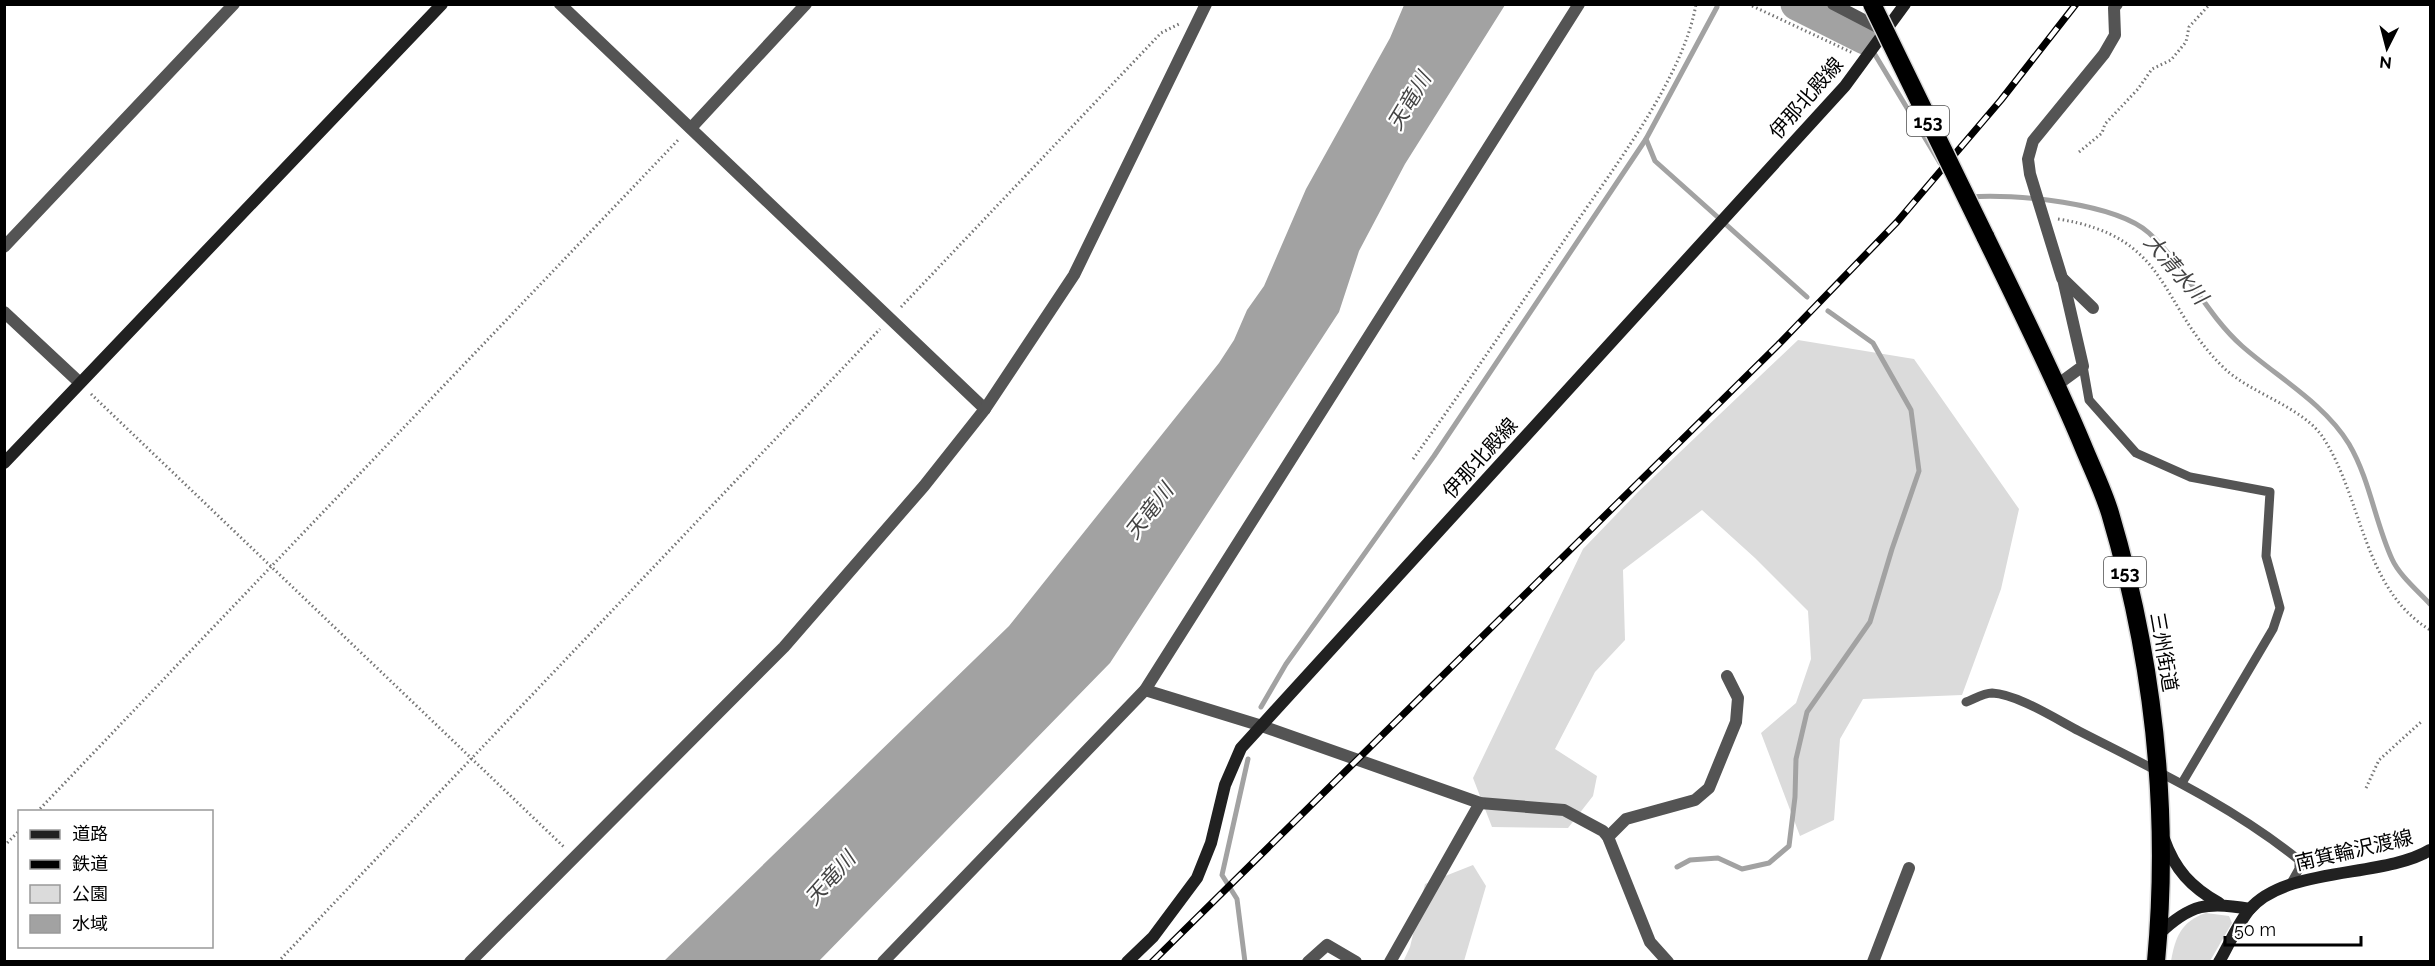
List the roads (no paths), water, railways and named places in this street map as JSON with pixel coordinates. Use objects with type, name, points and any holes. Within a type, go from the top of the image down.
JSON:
[{"type":"highway","name":"三州街道","points":[[1872,4],[2057,385],[2110,511],[2142,643],[2160,773],[2159,934],[2156,962]]},
{"type":"main road","points":[[4,463],[442,4]]},
{"type":"main road","name":"伊那北殿線","points":[[1127,962],[1153,936],[1197,878],[1211,843],[1225,785],[1241,748],[1845,86],[1905,4]]},
{"type":"main road","points":[[2160,828],[2172,861],[2187,881],[2220,903],[2250,909],[2219,962]]},
{"type":"main road","name":"南箕輪沢渡線","points":[[2250,909],[2290,885],[2331,874],[2408,861],[2430,850]]},
{"type":"main road","points":[[2159,934],[2188,910],[2220,903]]},
{"type":"street","points":[[4,247],[234,4]]},
{"type":"street","points":[[560,4],[985,409]]},
{"type":"street","points":[[691,128],[806,4]]},
{"type":"street","points":[[470,962],[784,647],[924,486],[985,409],[1074,275],[1206,4]]},
{"type":"street","points":[[883,962],[1145,690],[1579,4]]},
{"type":"street","points":[[1833,4],[1882,35]]},
{"type":"street","points":[[2057,385],[2083,366],[2062,278],[2028,159],[2033,141],[2110,45],[2115,35],[2114,8],[2117,4]]},
{"type":"street","points":[[2062,278],[2093,308]]},
{"type":"street","points":[[4,312],[79,382]]},
{"type":"street","points":[[1608,837],[1626,819],[1695,800],[1709,788],[1736,722],[1738,698],[1727,676]]},
{"type":"street","points":[[1145,690],[1262,726],[1480,803],[1564,810],[1603,831],[1608,837],[1650,942],[1668,962]]},
{"type":"street","points":[[1390,962],[1480,803]]},
{"type":"street","points":[[1873,962],[1909,868]]},
{"type":"street","points":[[1308,962],[1328,945],[1356,962]]},
{"type":"lane","points":[[2083,366],[2089,400],[2136,453],[2190,477],[2270,492],[2266,556],[2280,608],[2273,629],[2182,783]]},
{"type":"lane","points":[[1966,702],[1990,693],[2002,695],[2032,707],[2182,783],[2266,833],[2299,860],[2299,869],[2290,885]]},
{"type":"water","name":"天竜川","points":[[1404,5],[1505,5],[1405,164],[1359,251],[1339,312],[1110,663],[819,961],[664,961],[1009,626],[1219,363],[1234,340],[1247,310],[1264,286],[1306,189],[1390,38]]},
{"type":"waterway","name":"大清水川","points":[[1797,4],[1865,38]]},
{"type":"waterway","points":[[1717,7],[1646,139],[1655,161],[1807,297]]},
{"type":"waterway","name":"大清水川","points":[[1868,34],[1865,38],[1940,163]]},
{"type":"waterway","points":[[1261,707],[1286,664],[1434,456],[1646,139]]},
{"type":"waterway","name":"大清水川","points":[[1969,197],[2037,199],[2089,207],[2134,223],[2149,233],[2174,260],[2229,333],[2313,403],[2339,429],[2362,472],[2395,565],[2430,604]]},
{"type":"waterway","points":[[1677,867],[1690,860],[1718,858],[1742,869],[1769,863],[1789,846],[1795,797],[1796,759],[1807,712],[1870,622],[1919,471],[1911,410],[1873,343],[1828,311]]},
{"type":"waterway","points":[[1245,962],[1237,899],[1222,875],[1248,759]]},
{"type":"railway","points":[[1152,962],[1778,345],[1897,222],[2001,100],[2076,4]]}]
